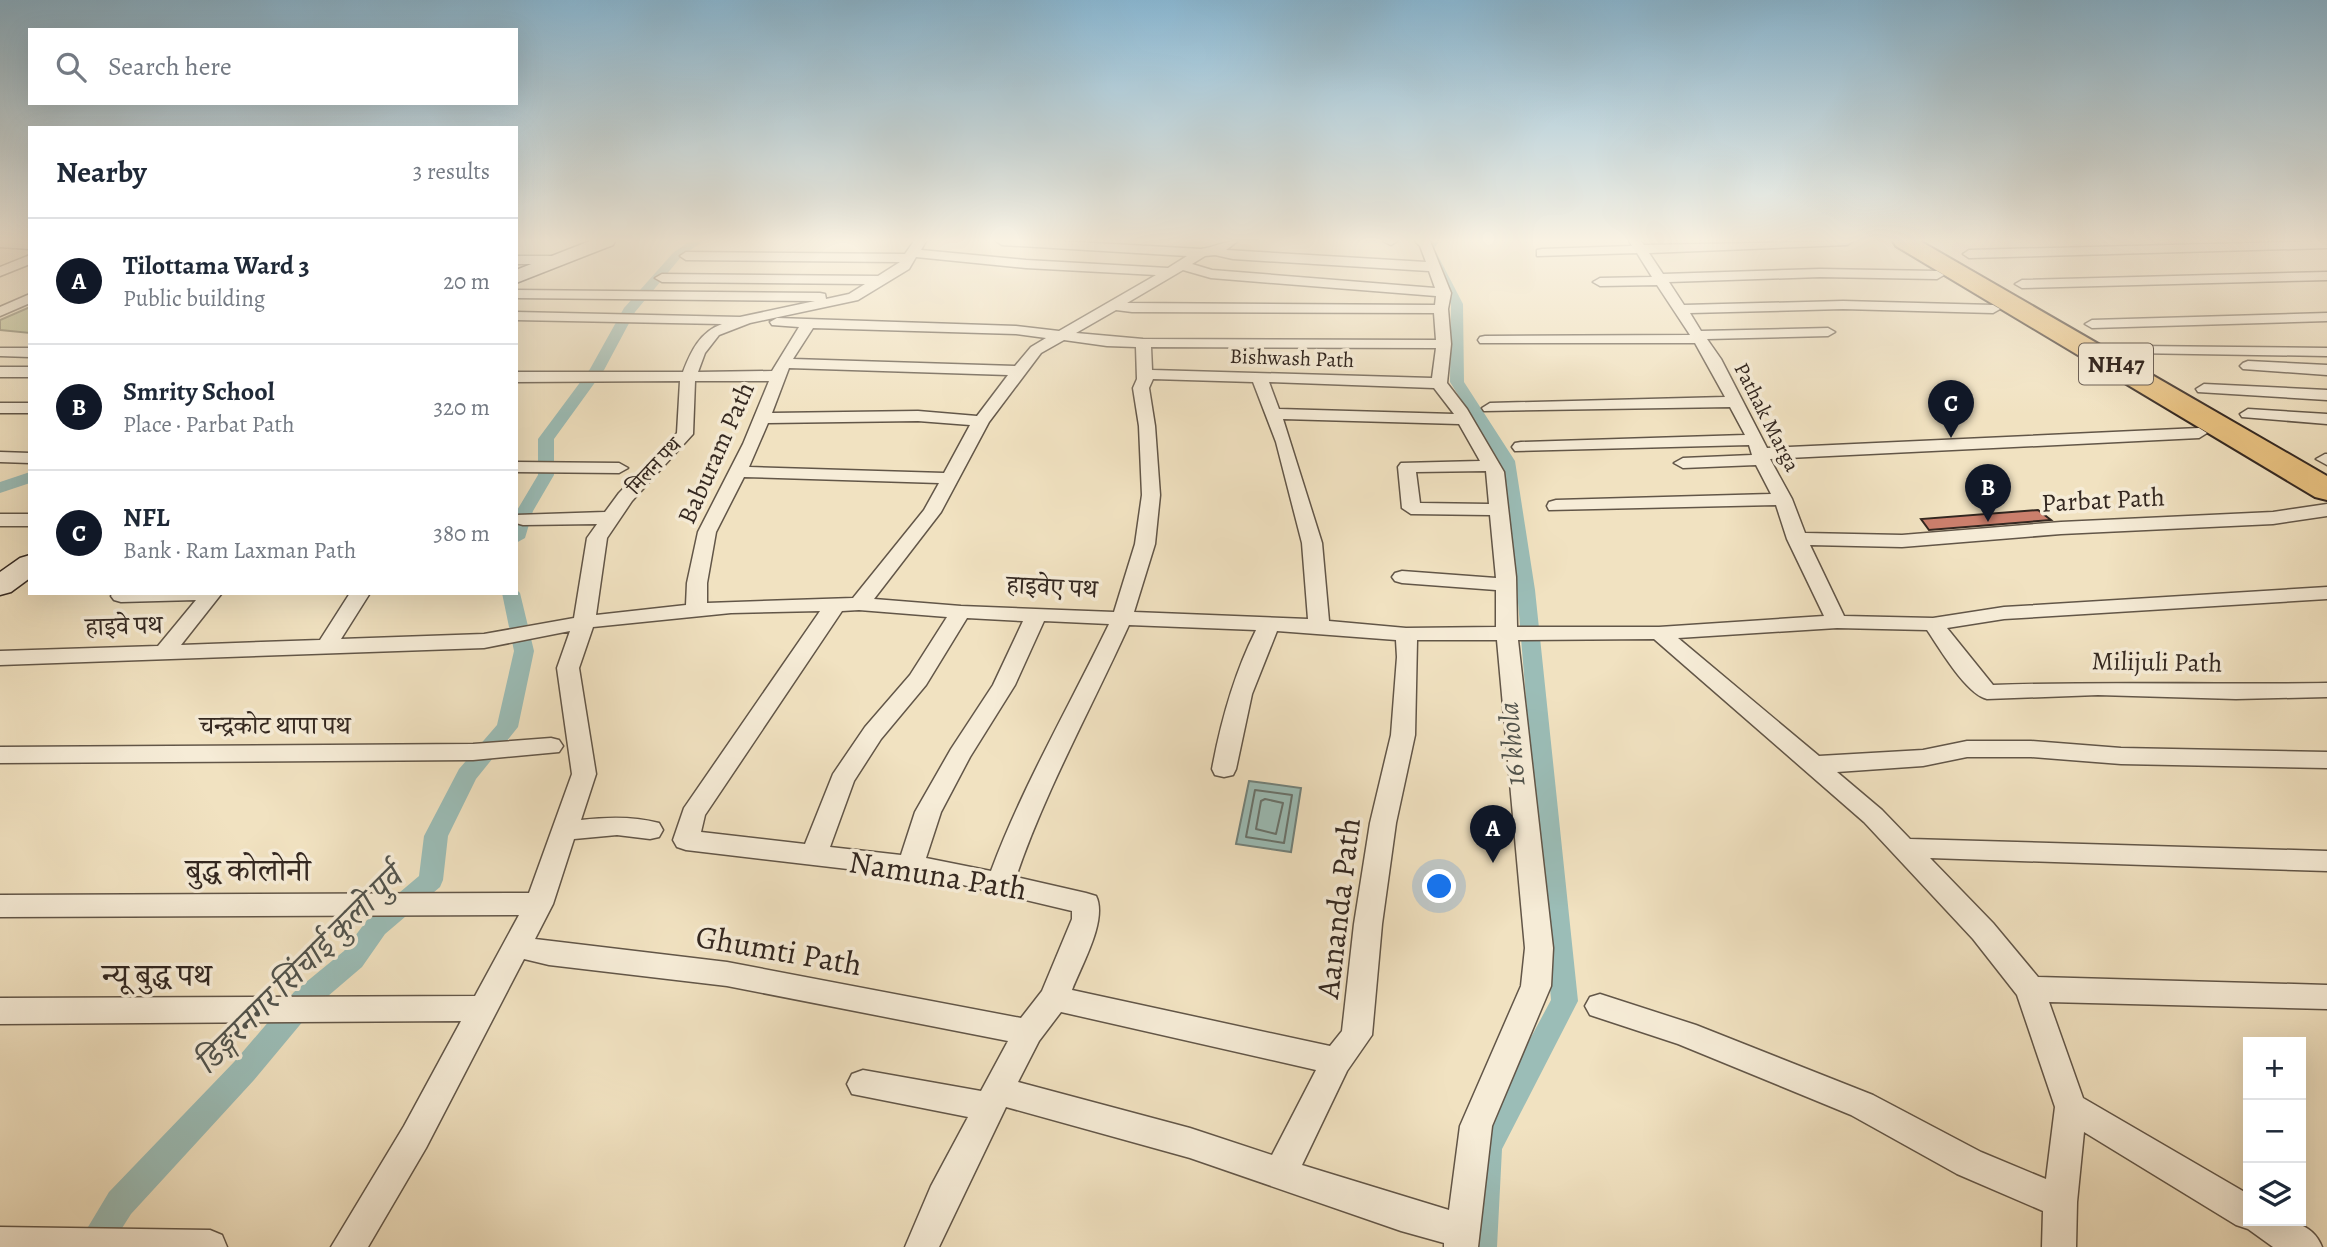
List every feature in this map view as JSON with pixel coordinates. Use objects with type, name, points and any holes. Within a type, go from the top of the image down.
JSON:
[{"type":"highway","name":"NH47","points":[[2003,299],[2327,490]]},
{"type":"highway","name":"NH47","points":[[2029,299],[2326,464]]},
{"type":"street","points":[[0,313],[18,299]]},
{"type":"street","name":"मिलन पथ","points":[[348,1247],[415,1137],[518,946],[539,904],[567,830],[584,774],[568,668],[584,622],[597,538],[608,518],[625,497],[685,435],[685,391],[689,375],[698,352],[714,332],[746,320],[843,299]]},
{"type":"street","points":[[847,605],[932,512],[981,421],[1036,350],[1121,299]]},
{"type":"street","points":[[1427,299],[1443,301]]},
{"type":"street","name":"Pathak Marga","points":[[1672,299],[1713,359],[1735,402],[1783,499],[1797,539],[1837,622]]},
{"type":"street","points":[[1111,305],[1186,309],[1443,301]]},
{"type":"street","points":[[863,1084],[993,1099],[1190,1143],[1401,1214],[1462,1239],[1476,1126],[1536,985],[1539,948],[1513,632],[1495,472],[1465,419],[1439,383],[1444,344],[1443,301]]},
{"type":"street","points":[[1678,309],[1828,305],[1993,309]]},
{"type":"street","points":[[518,316],[746,320],[1016,330],[1107,342],[1444,344]]},
{"type":"street","points":[[2092,324],[2327,317]]},
{"type":"street","name":"Baburam Path","points":[[696,611],[697,583],[707,532],[763,418],[781,369],[795,341],[808,324]]},
{"type":"street","points":[[1485,340],[1828,332]]},
{"type":"street","points":[[1000,884],[1023,820],[1122,618],[1140,565],[1150,520],[1147,426],[1142,397],[1143,343]]},
{"type":"street","points":[[2137,350],[2327,352]]},
{"type":"street","points":[[0,352],[28,352]]},
{"type":"street","points":[[2162,364],[2327,370]]},
{"type":"street","points":[[518,377],[689,375],[781,369],[1021,371]]},
{"type":"street","points":[[0,372],[28,372]]},
{"type":"street","name":"Bishwash Path","points":[[1144,374],[1439,383]]},
{"type":"street","points":[[1259,378],[1274,414],[1312,543],[1319,626]]},
{"type":"street","points":[[2204,388],[2327,395]]},
{"type":"street","points":[[1490,408],[1606,402],[1735,402]]},
{"type":"street","points":[[0,408],[28,408]]},
{"type":"street","points":[[1274,414],[1465,419]]},
{"type":"street","points":[[2248,414],[2327,419]]},
{"type":"street","points":[[763,418],[918,416],[981,421]]},
{"type":"street","points":[[1521,447],[1759,451],[2199,433]]},
{"type":"street","points":[[1683,463],[1759,451]]},
{"type":"street","points":[[0,457],[28,458]]},
{"type":"street","points":[[1492,466],[1407,467],[1411,508],[1499,510]]},
{"type":"street","points":[[518,467],[620,468]]},
{"type":"street","points":[[737,471],[764,474],[950,478]]},
{"type":"street","points":[[1556,506],[1783,499]]},
{"type":"street","name":"Parbat Path","points":[[1797,539],[1902,541],[2061,528],[2273,519],[2327,510]]},
{"type":"street","points":[[523,519],[608,518]]},
{"type":"street","points":[[0,520],[28,520]]},
{"type":"street","points":[[1402,577],[1506,585]]},
{"type":"street","name":"हाइवेए पथ","points":[[584,622],[731,607],[847,605],[1319,626],[1406,634],[1659,633],[1837,622],[1933,624],[2004,613],[2327,593]]},
{"type":"street","points":[[122,595],[151,595]]},
{"type":"street","points":[[164,652],[210,595]]},
{"type":"street","points":[[326,647],[359,595]]},
{"type":"street","name":"Namuna Path","points":[[847,605],[693,814],[686,840],[942,870],[1086,904],[1087,919],[1054,998],[1028,1032],[922,1247]]},
{"type":"street","points":[[814,856],[842,780],[873,733],[918,680],[961,612]]},
{"type":"street","points":[[910,867],[928,813],[959,755],[1004,685],[1036,614]]},
{"type":"street","name":"हाइवे पथ","points":[[0,658],[484,641],[584,622]]},
{"type":"street","points":[[1224,769],[1228,741],[1254,653],[1270,624]]},
{"type":"street","name":"Milijuli Path","points":[[1933,624],[1960,662],[1987,692],[2098,688],[2236,692],[2327,690]]},
{"type":"street","points":[[1659,633],[1873,816],[1983,931],[2030,989],[2071,1107],[2060,1202],[2059,1247]]},
{"type":"street","name":"Aananda Path","points":[[1280,1174],[1336,1061],[1357,1035],[1368,924],[1383,823],[1403,735],[1408,657],[1406,634]]},
{"type":"street","name":"चन्द्रकोट थापा पथ","points":[[0,755],[487,751],[551,746]]},
{"type":"street","points":[[1813,765],[1923,758],[1980,749],[2031,749],[2200,759],[2327,760]]},
{"type":"street","points":[[567,830],[617,826],[650,830]]},
{"type":"street","points":[[1904,848],[2327,861]]},
{"type":"street","name":"बुद्ध कोलोनी","points":[[0,906],[539,904]]},
{"type":"street","name":"Ghumti Path","points":[[518,946],[549,954],[727,974],[1028,1032]]},
{"type":"street","points":[[2030,989],[2327,997]]},
{"type":"street","points":[[1054,998],[1336,1061]]},
{"type":"street","points":[[1600,1006],[1696,1038],[1862,1105],[1969,1163],[2060,1202]]},
{"type":"street","name":"न्यू बुद्ध पथ","points":[[0,1011],[483,1008]]},
{"type":"street","points":[[2071,1107],[2243,1210]]},
{"type":"street","points":[[2270,1226],[2305,1247]]},
{"type":"street","points":[[13,1244],[183,1246]]},
{"type":"green space","points":[[28,308],[28,333],[0,330],[0,320]]},
{"type":"water","points":[[1249,781],[1301,788],[1291,852],[1236,844]]},
{"type":"building","points":[[2038,510],[2051,520],[1929,530],[1921,519]]},
{"type":"waterway","name":"डिङ्गरनगर सिंचाई कुलो पुर्व","points":[[518,532],[525,511],[546,475],[546,439],[597,370],[629,311],[639,299]]},
{"type":"waterway","name":"16 khola","points":[[1455,299],[1457,304],[1457,382],[1507,461],[1526,590],[1565,1001],[1487,1147],[1481,1247]]},
{"type":"waterway","points":[[0,488],[28,478]]},
{"type":"waterway","name":"डिङ्गरनगर सिंचाई कुलो पुर्व","points":[[92,1247],[120,1203],[244,1071],[304,1000],[353,959],[376,927],[431,880],[436,836],[467,775],[507,727],[524,651],[511,595]]},
{"type":"place","name":"NFL","points":[[1951,438]]},
{"type":"place","name":"Smrity School","points":[[1988,522]]},
{"type":"place","name":"Tilottama Ward 3","points":[[1493,863]]}]
